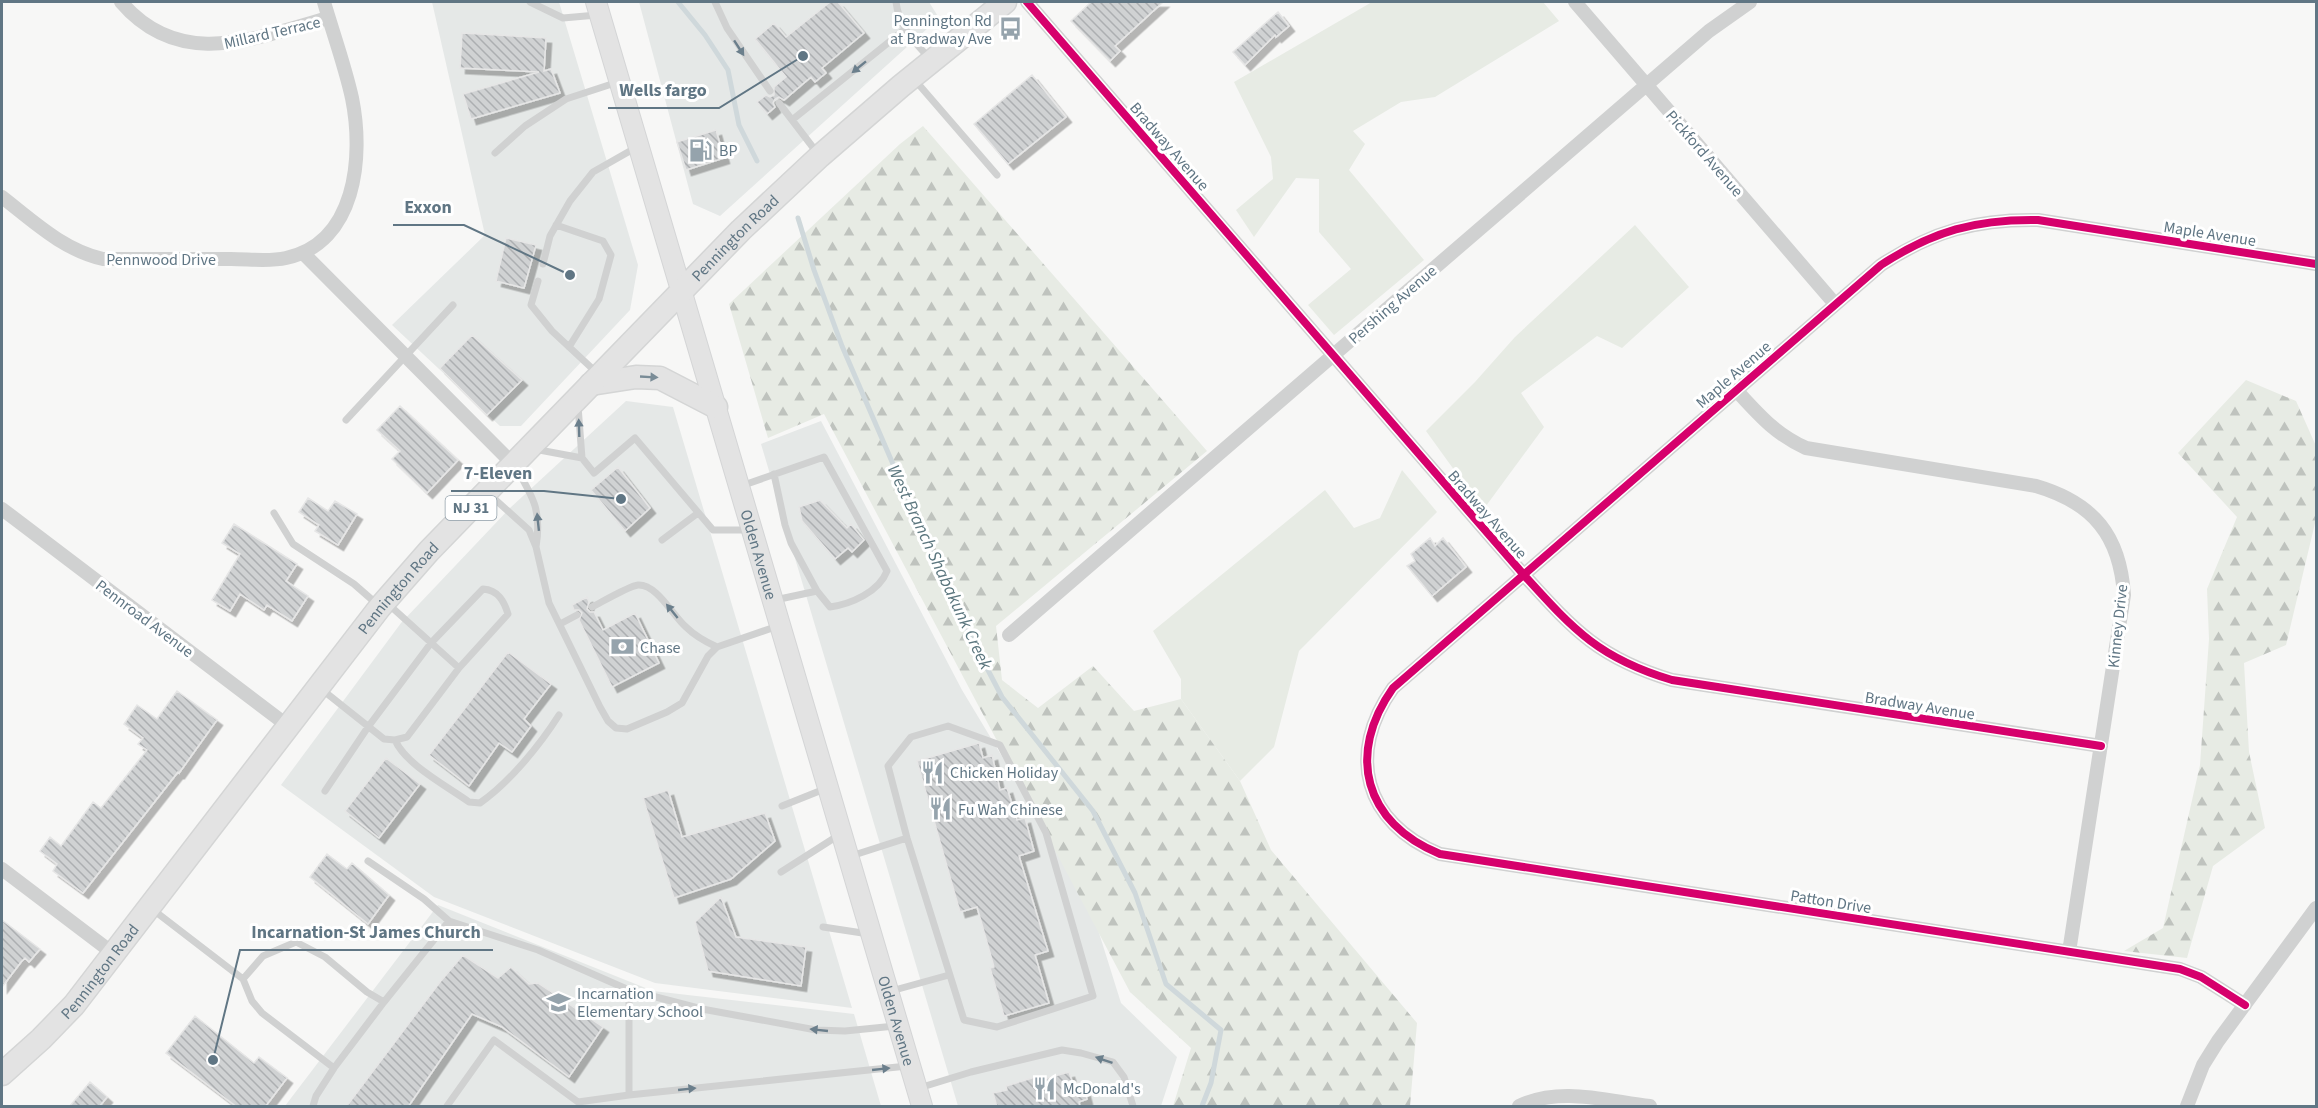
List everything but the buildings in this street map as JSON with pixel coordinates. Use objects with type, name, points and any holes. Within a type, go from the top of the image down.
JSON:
[{"type":"main road","name":"Pennington Road","points":[[3,1070],[41,1039],[74,1005],[382,604],[429,551],[741,230],[820,156],[912,77],[1005,2]]},
{"type":"main road","name":"Olden Avenue","points":[[598,8],[919,1098]]},
{"type":"main road","points":[[590,385],[636,376],[660,378],[716,407]]},
{"type":"street","name":"Millard Terrace","points":[[121,2],[146,24],[169,36],[213,45],[237,43],[328,18]]},
{"type":"street","name":"Pennwood Drive","points":[[2,197],[68,247],[103,260],[284,258],[303,252],[329,235],[342,218],[349,197],[355,164],[356,131],[352,98],[324,2]]},
{"type":"street","name":"Bradway Avenue","points":[[1027,2],[1523,574],[1570,626],[1586,640],[1612,657],[1643,672],[1672,680],[2101,746]]},
{"type":"street","name":"Pickford Avenue","points":[[1575,2],[1835,304]]},
{"type":"street","name":"Pershing Avenue","points":[[1009,634],[1709,31],[1750,2]]},
{"type":"street","name":"Maple Avenue","points":[[1408,837],[1389,820],[1379,805],[1367,766],[1367,747],[1371,726],[1379,706],[1393,688],[1835,304],[1881,265],[1907,248],[1971,224],[2006,219],[2038,220],[2316,264]]},
{"type":"street","points":[[303,252],[513,464]]},
{"type":"street","name":"Kinney Drive","points":[[1736,390],[1769,426],[1785,439],[1806,448],[2036,486],[2057,492],[2090,513],[2104,529],[2116,550],[2122,572],[2124,596],[2070,952]]},
{"type":"street","name":"Pennroad Avenue","points":[[2,509],[288,726]]},
{"type":"street","name":"Patton Drive","points":[[1408,837],[1419,845],[1440,854],[1455,857],[2180,969],[2201,977],[2245,1005]]},
{"type":"street","points":[[2,869],[114,954]]},
{"type":"street","points":[[2187,1107],[2203,1065],[2316,908]]},
{"type":"street","points":[[1519,1107],[1528,1102],[1552,1096],[1571,1095],[1650,1107]]},
{"type":"lane","points":[[530,2],[562,18],[598,8]]},
{"type":"lane","points":[[715,2],[727,28],[770,91]]},
{"type":"lane","points":[[897,2],[904,30],[932,61]]},
{"type":"lane","points":[[792,120],[904,30]]},
{"type":"lane","points":[[912,77],[997,175]]},
{"type":"lane","points":[[495,153],[525,126],[566,99],[620,81]]},
{"type":"lane","points":[[780,103],[820,156]]},
{"type":"lane","points":[[543,264],[550,236],[570,201],[593,172],[639,146]]},
{"type":"lane","points":[[556,225],[603,241],[611,255],[599,298],[569,347]]},
{"type":"lane","points":[[538,281],[531,305],[540,319],[569,347],[590,385],[579,435],[582,458],[594,472],[635,438],[712,530],[752,530]]},
{"type":"lane","points":[[346,420],[453,305]]},
{"type":"lane","points":[[529,448],[582,458]]},
{"type":"lane","points":[[739,486],[774,474],[824,457],[887,571],[883,582],[846,604],[830,607],[817,591],[784,525],[774,474]]},
{"type":"lane","points":[[513,464],[532,495],[540,525],[536,547]]},
{"type":"lane","points":[[486,492],[529,530],[536,547],[549,603],[600,707],[608,721],[616,728],[627,729],[682,704],[708,656],[717,647],[780,625]]},
{"type":"lane","points":[[274,513],[293,544],[382,604],[459,668]]},
{"type":"lane","points":[[662,540],[698,513]]},
{"type":"lane","points":[[592,607],[637,585],[649,587],[694,634],[717,647]]},
{"type":"lane","points":[[318,687],[368,728],[384,739],[395,740],[407,737],[459,668],[508,614],[498,595],[492,589],[483,589],[431,643],[368,728],[325,791]]},
{"type":"lane","points":[[773,601],[817,591]]},
{"type":"lane","points":[[560,624],[577,615]]},
{"type":"lane","points":[[395,740],[398,747],[410,759],[469,802],[480,803],[547,735],[560,715]]},
{"type":"lane","points":[[948,726],[999,745],[1046,833],[1093,996],[997,1027],[964,1020],[949,975],[907,838],[888,766],[911,737],[948,726]]},
{"type":"lane","points":[[782,806],[827,788]]},
{"type":"lane","points":[[781,872],[841,834]]},
{"type":"lane","points":[[848,856],[907,838]]},
{"type":"lane","points":[[368,861],[424,899],[449,921],[538,950],[629,990],[702,1009],[816,1030],[845,1031],[898,1025]]},
{"type":"lane","points":[[150,907],[243,979],[252,1001],[262,1013],[334,1068]]},
{"type":"lane","points":[[314,1106],[316,1096],[334,1068],[449,921]]},
{"type":"lane","points":[[823,927],[871,934]]},
{"type":"lane","points":[[243,979],[263,956],[296,942],[325,957],[367,992],[384,1002]]},
{"type":"lane","points":[[888,992],[949,975]]},
{"type":"lane","points":[[629,990],[629,1095]]},
{"type":"lane","points":[[447,1107],[494,1040],[576,1104],[629,1095],[910,1066]]},
{"type":"lane","points":[[919,1098],[971,1072],[1062,1050],[1113,1062],[1124,1077],[1133,1107]]},
{"type":"shaded area","points":[[432,2],[559,2],[638,265],[630,310],[521,426],[500,426],[392,325],[485,235]]},
{"type":"shaded area","points":[[639,2],[929,2],[939,18],[720,216],[693,204]]},
{"type":"shaded area","points":[[626,401],[673,407],[852,1008],[655,983],[434,897],[281,785],[401,623],[510,508]]},
{"type":"shaded area","points":[[821,421],[962,690],[1089,901],[1121,1003],[1177,1057],[1161,1106],[958,1106],[761,444]]},
{"type":"shaded area","name":"Incarnation Elementary School","points":[[438,905],[653,991],[854,1014],[881,1106],[285,1106]]},
{"type":"green space","points":[[1372,2],[1543,2],[1559,21],[1435,97],[1401,102],[1353,131],[1365,144],[1349,170],[1424,260],[1334,335],[1308,305],[1351,269],[1319,232],[1319,179],[1296,178],[1254,237],[1236,210],[1273,179],[1271,157],[1234,82]]},
{"type":"green space","points":[[923,126],[1207,451],[996,626],[1002,680],[1038,708],[1093,666],[1134,711],[1181,699],[1240,781],[1271,850],[1417,1023],[1410,1106],[1173,1106],[1191,1048],[1130,992],[824,414],[768,438],[729,304],[900,144]]},
{"type":"green space","points":[[1635,225],[1689,287],[1622,348],[1597,336],[1521,393],[1544,427],[1483,510],[1426,431],[1475,382],[1515,337]]},
{"type":"green space","points":[[2246,380],[2296,401],[2316,446],[2316,519],[2286,645],[2244,663],[2249,752],[2265,828],[2213,866],[2187,958],[2124,951],[2163,928],[2200,765],[2209,639],[2207,589],[2237,517],[2178,453]]},
{"type":"green space","points":[[1402,470],[1437,512],[1299,651],[1274,747],[1240,781],[1181,699],[1181,679],[1153,631],[1325,490],[1354,528],[1380,518]]},
{"type":"waterway","name":"West Branch Shabakunk Creek","points":[[678,2],[705,35],[728,70],[739,125],[757,161]]},
{"type":"waterway","name":"West Branch Shabakunk Creek","points":[[798,218],[842,346],[953,603],[1002,697],[1093,811],[1135,893],[1166,984],[1221,1030],[1211,1083],[1202,1106]]},
{"type":"cycle path","points":[[1027,2],[1523,574],[1557,611],[1588,639],[1625,662],[1672,680],[2101,746]]},
{"type":"cycle path","points":[[2245,1005],[2201,977],[2180,969],[1440,854],[1414,841],[1394,824],[1379,805],[1370,784],[1367,761],[1370,737],[1378,713],[1393,688],[1881,265],[1919,243],[1956,229],[1975,225],[2038,220],[2316,264]]},
{"type":"place","name":"Pennington Rd at Bradway Ave","points":[[1010,29]]},
{"type":"place","name":"Wells fargo","points":[[803,56]]},
{"type":"place","name":"BP","points":[[701,150]]},
{"type":"place","name":"Exxon","points":[[570,275]]},
{"type":"place","name":"7-Eleven","points":[[621,499]]},
{"type":"place","name":"Chase","points":[[622,647]]},
{"type":"place","name":"Chicken Holiday","points":[[932,772]]},
{"type":"place","name":"Fu Wah Chinese","points":[[940,809]]},
{"type":"place","name":"Incarnation Elementary School","points":[[559,1002]]},
{"type":"place","name":"Incarnation-St James Church","points":[[213,1060]]},
{"type":"place","name":"McDonald's","points":[[1045,1088]]}]
